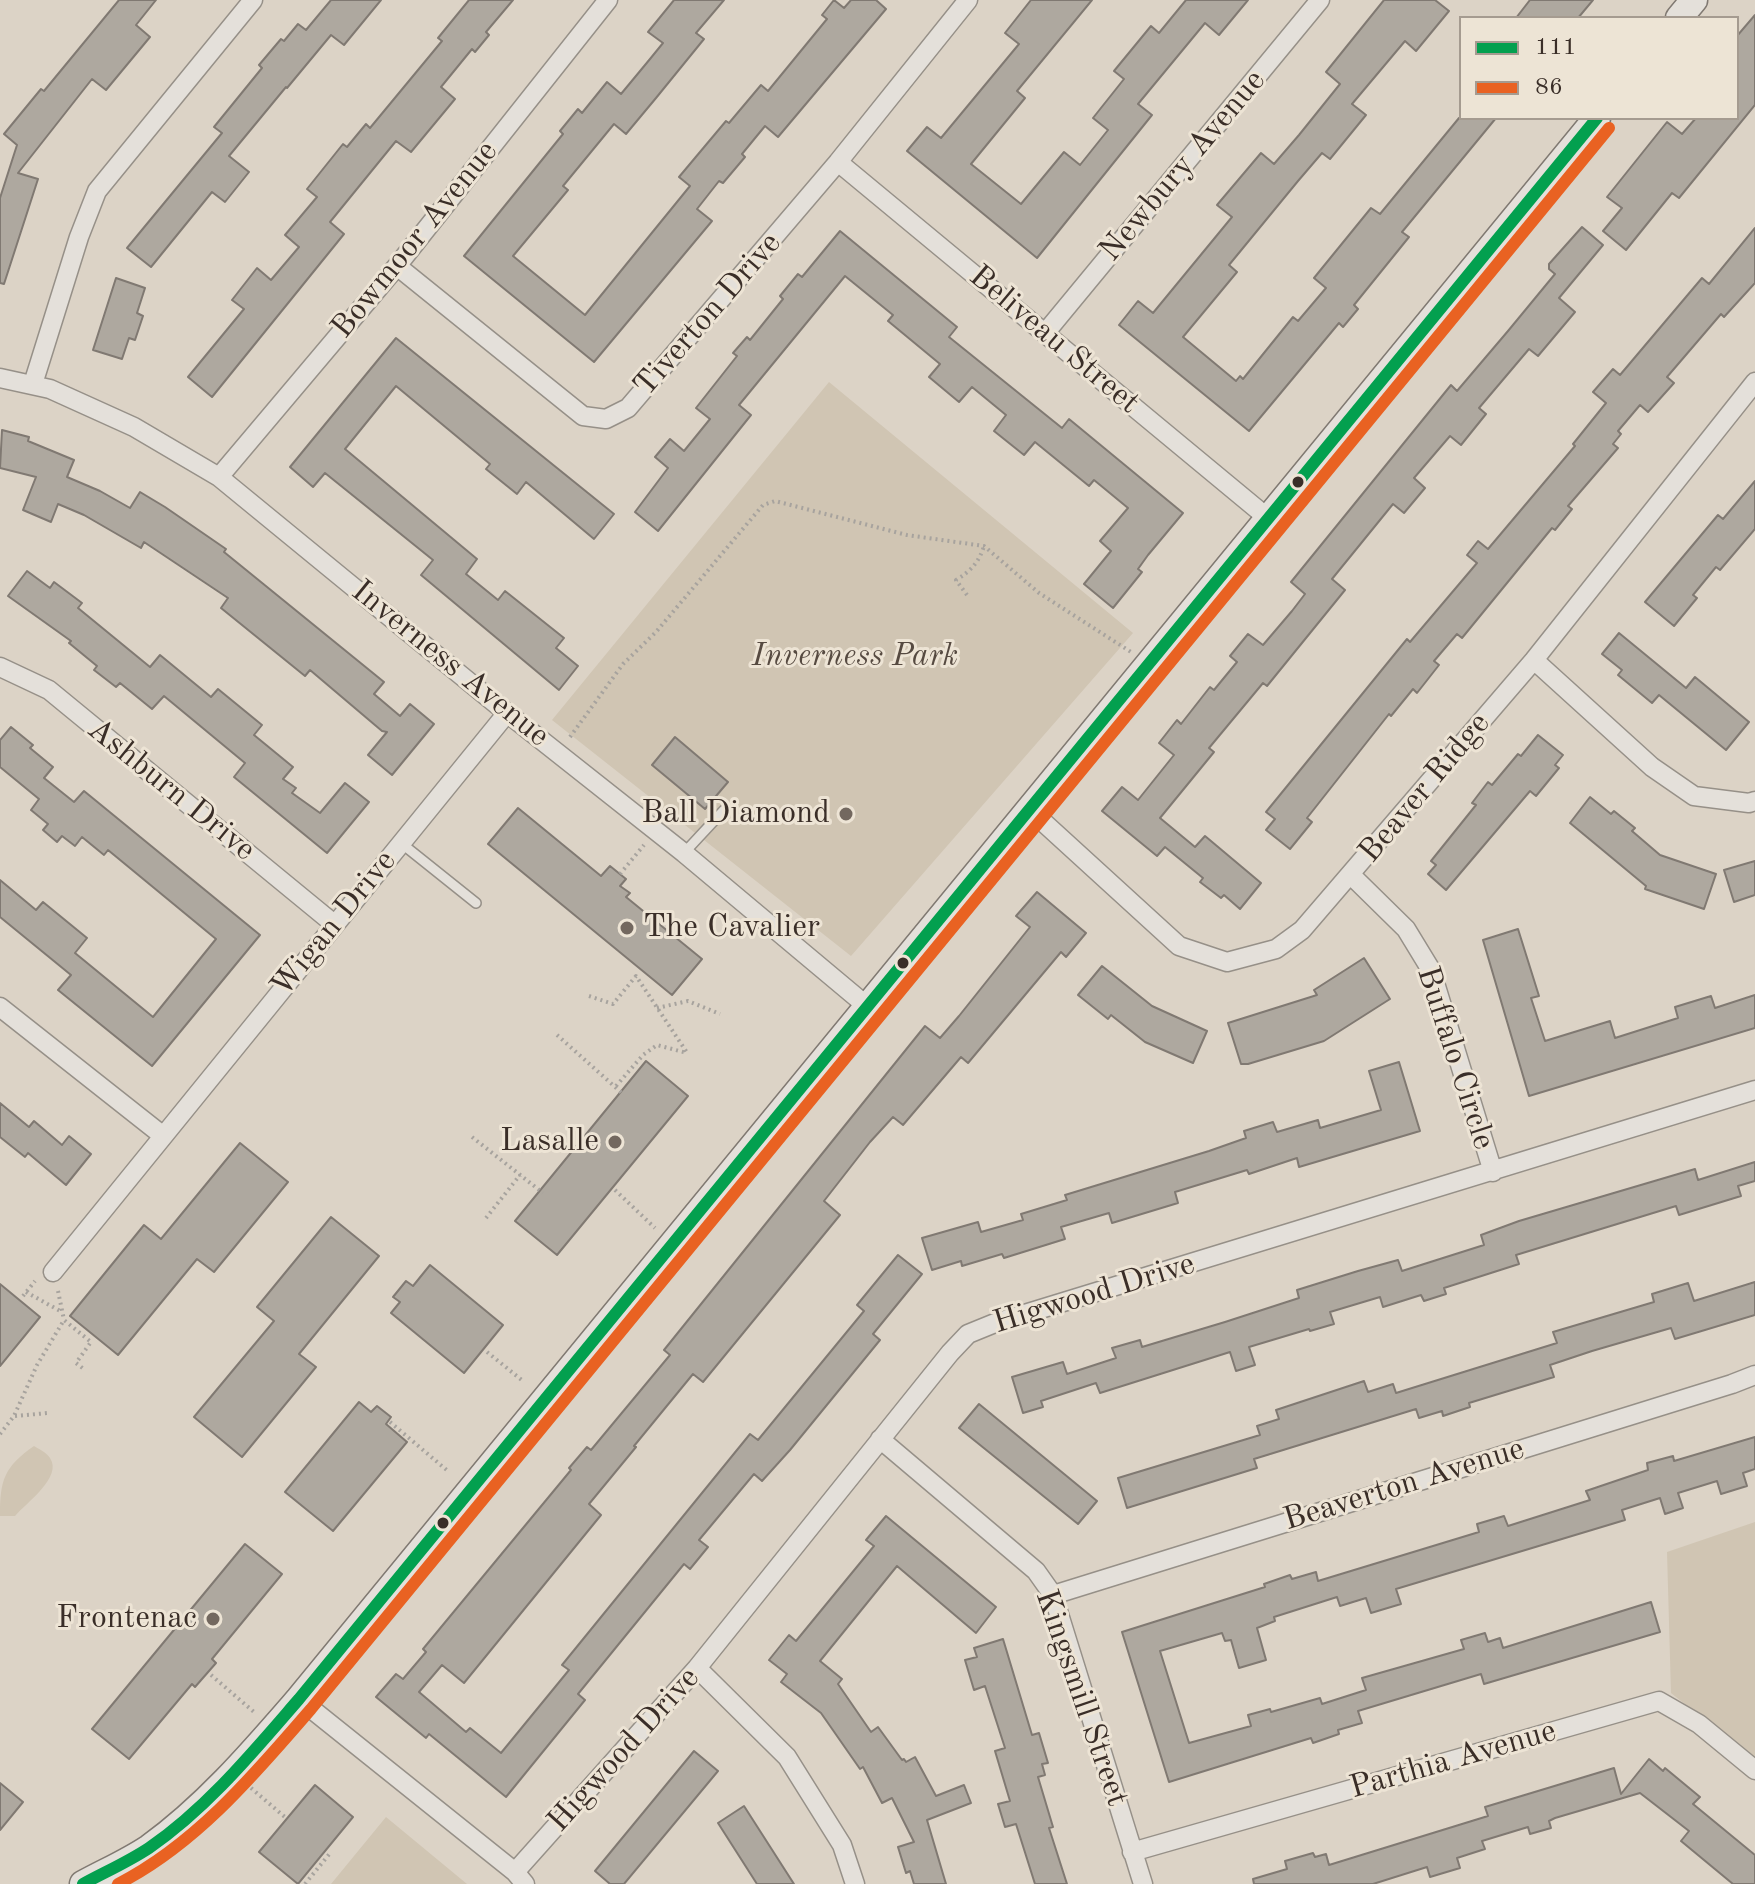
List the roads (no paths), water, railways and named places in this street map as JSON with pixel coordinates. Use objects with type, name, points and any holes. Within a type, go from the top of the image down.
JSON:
[{"type":"main road","points":[[1681,16],[1694,0]]},
{"type":"main road","points":[[83,1884],[137,1855],[196,1810],[299,1699],[1595,120]]},
{"type":"street","points":[[33,384],[79,237],[97,191],[253,0]]},
{"type":"street","name":"Bowmoor Avenue","points":[[219,477],[397,266],[608,0]]},
{"type":"street","name":"Tiverton Drive","points":[[397,266],[583,416],[606,419],[628,408],[838,162],[968,0]]},
{"type":"street","name":"Newbury Avenue","points":[[1046,332],[1320,0]]},
{"type":"street","name":"Beliveau Street","points":[[838,162],[1269,519]]},
{"type":"street","name":"Inverness Avenue","points":[[0,378],[50,389],[134,427],[219,477],[507,713],[656,830],[868,1007]]},
{"type":"street","name":"Beaver Ridge","points":[[1030,810],[1179,946],[1227,962],[1276,949],[1302,930],[1534,660],[1755,382]]},
{"type":"street","points":[[1534,660],[1652,767],[1694,796],[1749,803],[1755,801]]},
{"type":"street","name":"Ashburn Drive","points":[[0,667],[49,690],[334,924]]},
{"type":"street","name":"Wigan Drive","points":[[53,1272],[507,713]]},
{"type":"street","name":"Buffalo Circle","points":[[1351,875],[1406,929],[1431,970],[1493,1172]]},
{"type":"street","points":[[0,1007],[162,1135]]},
{"type":"street","name":"Higwood Drive","points":[[520,1878],[697,1668],[968,1334],[995,1323],[1755,1090]]},
{"type":"street","name":"Beaverton Avenue","points":[[1053,1595],[1755,1375]]},
{"type":"street","name":"Kingsmill Street","points":[[880,1439],[1036,1571],[1053,1595],[1143,1884]]},
{"type":"street","points":[[697,1668],[787,1757],[842,1845],[855,1884]]},
{"type":"street","points":[[299,1699],[520,1878]]},
{"type":"street","name":"Parthia Avenue","points":[[1132,1852],[1659,1701],[1699,1724],[1755,1770]]},
{"type":"lane","points":[[684,853],[724,810]]},
{"type":"lane","points":[[401,843],[476,903]]},
{"type":"place","name":"Ball Diamond","points":[[846,814]]},
{"type":"place","name":"The Cavalier","points":[[627,928]]},
{"type":"place","name":"Lasalle","points":[[615,1142]]},
{"type":"place","name":"Frontenac","points":[[213,1619]]},
{"type":"park label","name":"Inverness Park","points":[[855,657]]}]
